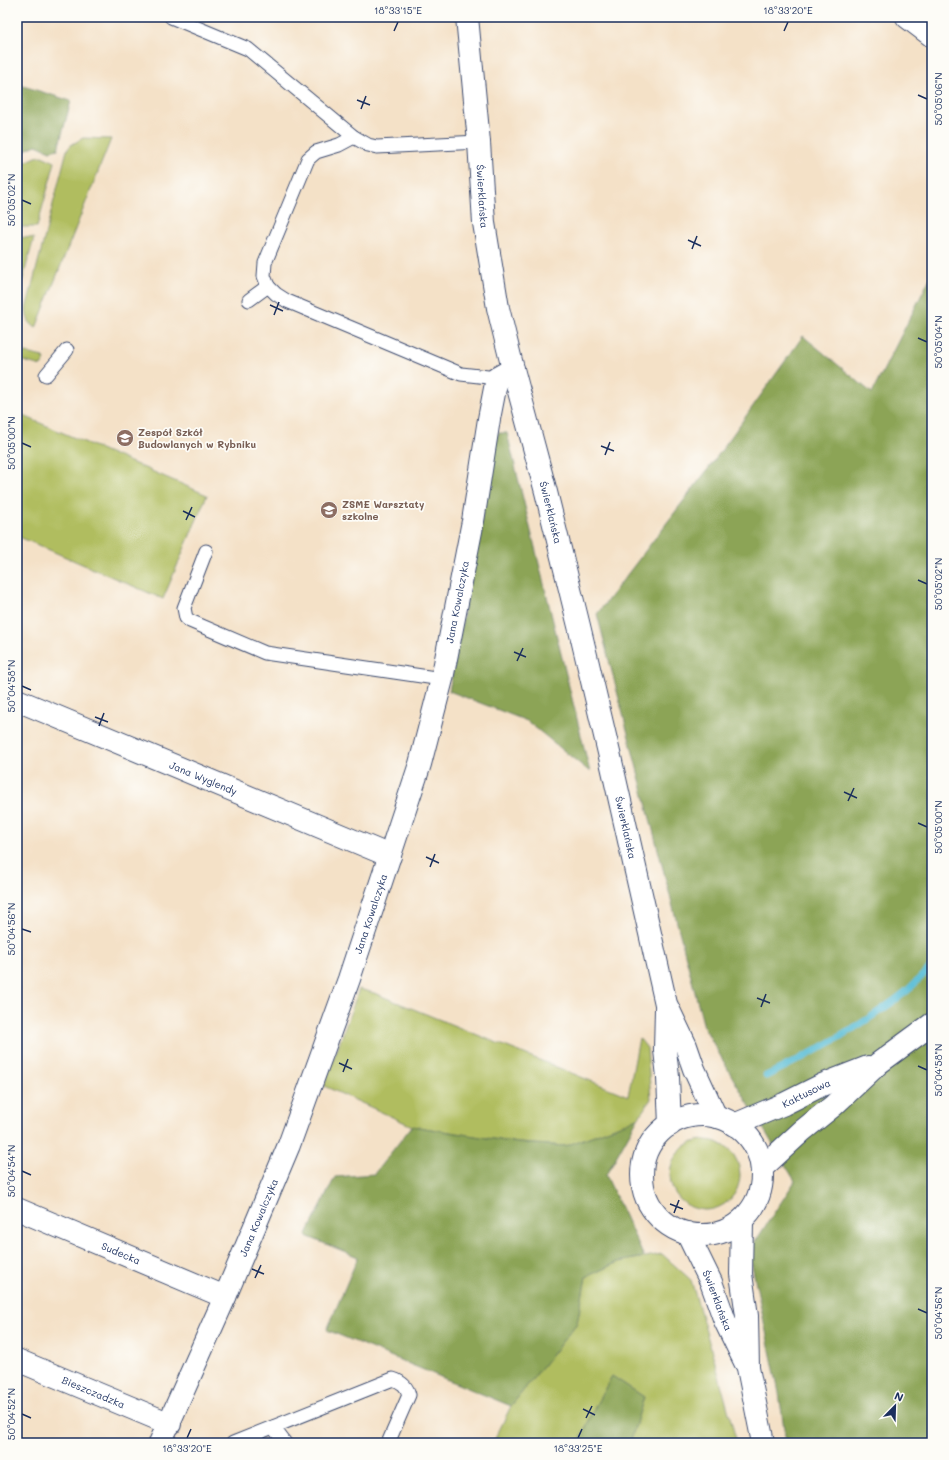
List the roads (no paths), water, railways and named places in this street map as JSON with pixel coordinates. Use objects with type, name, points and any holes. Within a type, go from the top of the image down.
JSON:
[{"type":"street","name":"Świerklańska","points":[[467,17],[479,142],[484,223],[498,308],[505,374],[546,492],[610,757],[666,1004],[686,1046],[694,1069],[725,1121]]},
{"type":"street","points":[[907,17],[932,36]]},
{"type":"street","name":"Jana Kowalczyka","points":[[165,1434],[289,1145],[349,979],[420,764],[442,679],[473,521],[489,418],[505,374]]},
{"type":"street","name":"Jana Wyglendy","points":[[17,700],[390,856]]},
{"type":"street","name":"Świerklańska","points":[[666,1004],[665,1050],[670,1125]]},
{"type":"street","name":"Kaktusowa","points":[[762,1168],[802,1131],[833,1106],[879,1063],[932,1024]]},
{"type":"street","name":"Kaktusowa","points":[[725,1121],[784,1104],[822,1085],[879,1063]]},
{"type":"street","points":[[704,1116],[725,1121],[744,1133],[753,1144],[759,1155],[762,1168],[762,1180],[756,1202],[750,1212],[742,1220],[729,1229],[716,1234],[701,1235],[687,1233],[670,1226],[657,1215],[649,1204],[644,1191],[642,1178],[646,1153],[660,1132],[681,1120],[704,1116]]},
{"type":"street","name":"Sudecka","points":[[17,1209],[225,1297]]},
{"type":"street","name":"Świerklańska","points":[[742,1220],[741,1274],[747,1316],[748,1368],[763,1443]]},
{"type":"street","name":"Świerklańska","points":[[687,1233],[711,1282],[725,1322],[748,1368]]},
{"type":"street","name":"Bieszczadzka","points":[[17,1360],[165,1434]]},
{"type":"lane","points":[[170,17],[248,50],[354,137],[368,145],[377,147],[479,142]]},
{"type":"lane","points":[[354,137],[339,145],[316,152],[308,159],[265,264],[264,276],[268,286],[276,294],[287,301],[461,374],[505,374]]},
{"type":"lane","points":[[250,300],[268,286]]},
{"type":"lane","points":[[46,375],[67,350]]},
{"type":"lane","points":[[206,551],[184,608],[186,618],[190,621],[266,653],[442,679]]},
{"type":"lane","points":[[234,1443],[393,1379],[402,1382],[408,1389],[409,1395],[388,1443]]},
{"type":"lane","points":[[273,1427],[285,1443]]},
{"type":"waterway","points":[[766,1076],[821,1047],[874,1015],[908,990],[932,966]]},
{"type":"place","name":"Zespół Szkół Budowlanych w Rybniku","points":[[125,438]]},
{"type":"place","name":"ZSME Warsztaty szkolne","points":[[329,510]]}]
